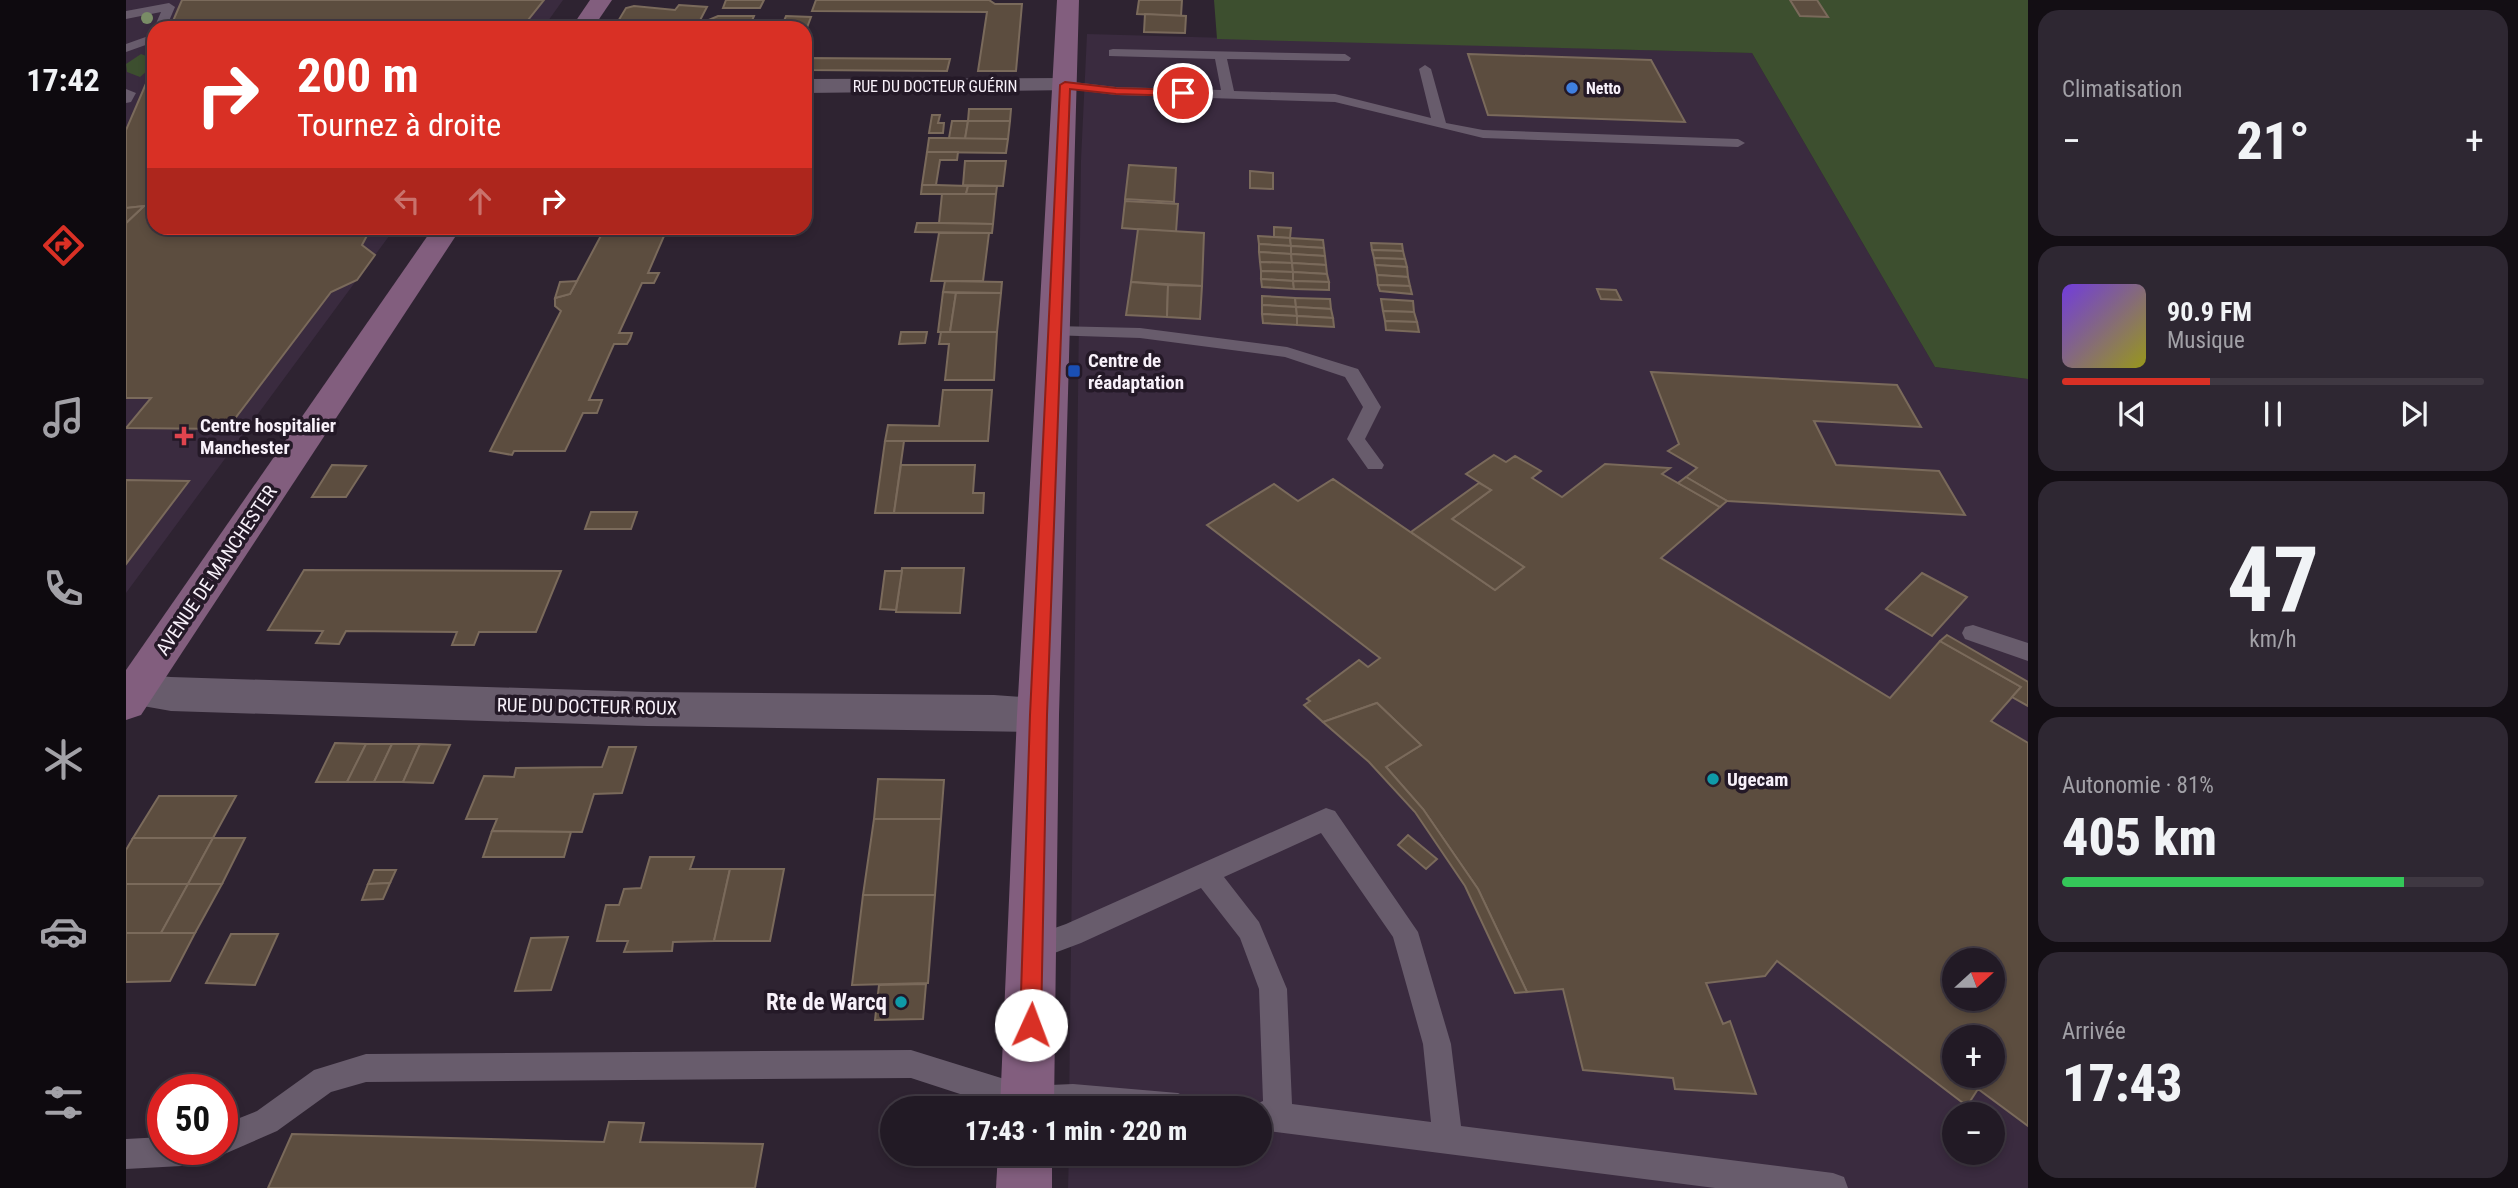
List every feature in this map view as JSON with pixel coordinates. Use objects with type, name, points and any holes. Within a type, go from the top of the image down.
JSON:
[{"type":"main road","points":[[587,21],[601,0]]},
{"type":"main road","points":[[1028,1096],[1038,715],[1068,0]]},
{"type":"main road","name":"AVENUE DE MANCHESTER","points":[[131,696],[442,235]]},
{"type":"main road","points":[[1024,1188],[1025,1166]]},
{"type":"street","name":"RUE DU DOCTEUR GUÉRIN","points":[[812,86],[1065,85]]},
{"type":"street","name":"RUE DU DOCTEUR ROUX","points":[[131,696],[185,694],[634,709],[954,711],[1038,715]]},
{"type":"lane","points":[[126,15],[169,7],[163,21]]},
{"type":"lane","points":[[126,48],[147,40]]},
{"type":"lane","points":[[1113,52],[1345,58]]},
{"type":"lane","points":[[1220,55],[1228,95]]},
{"type":"lane","points":[[1425,69],[1440,126]]},
{"type":"lane","points":[[1065,85],[1116,91],[1335,98],[1440,126],[1483,134],[1738,144]]},
{"type":"lane","points":[[126,93],[129,93],[126,99]]},
{"type":"lane","points":[[1055,331],[1140,333],[1287,352],[1352,373],[1372,407],[1356,439],[1376,465]]},
{"type":"lane","points":[[1973,633],[2028,652]]},
{"type":"lane","points":[[1033,948],[1072,934],[1326,819],[1405,932],[1437,1044],[1448,1139]]},
{"type":"lane","points":[[1205,873],[1250,932],[1273,989],[1270,1096]]},
{"type":"lane","points":[[238,1133],[267,1121],[324,1080],[366,1068],[911,1064],[976,1096]]},
{"type":"lane","points":[[1272,1116],[1833,1188]]},
{"type":"lane","points":[[126,1154],[147,1153]]},
{"type":"shaded area","name":"Centre hospitalier Manchester","points":[[126,0],[563,0],[548,21],[147,21],[147,235],[390,235],[126,593]]},
{"type":"shaded area","points":[[1087,34],[1752,53],[1935,367],[2028,379],[2028,1188],[1068,1188],[1069,1166],[1272,1166],[1272,1096],[1069,1096],[1081,160]]},
{"type":"green space","points":[[1214,0],[2028,0],[2028,379],[1935,367],[1752,53],[1217,39]]},
{"type":"green space","points":[[141,54],[147,56],[147,71],[140,77],[127,72],[126,64]]},
{"type":"building","points":[[182,0],[544,0],[528,20],[173,21]]},
{"type":"building","points":[[726,0],[764,0],[760,8],[723,8]]},
{"type":"building","points":[[816,0],[989,0],[995,4],[1022,4],[1016,71],[978,71],[987,12],[812,11]]},
{"type":"building","points":[[1139,0],[1182,0],[1181,16],[1137,14]]},
{"type":"building","points":[[1790,0],[1817,0],[1828,17],[1800,16]]},
{"type":"building","points":[[679,5],[707,7],[700,21],[618,21],[626,8],[634,6],[675,10]]},
{"type":"building","points":[[1145,14],[1186,16],[1185,33],[1144,32]]},
{"type":"building","points":[[718,16],[754,16],[752,21],[706,21]]},
{"type":"building","points":[[786,16],[811,17],[810,21],[784,21]]},
{"type":"building","name":"Netto","points":[[1468,54],[1651,60],[1685,122],[1488,115]]},
{"type":"building","points":[[812,58],[950,59],[947,71],[812,70]]},
{"type":"building","points":[[147,81],[147,206],[126,208],[126,130]]},
{"type":"building","points":[[969,109],[1011,109],[1010,121],[968,121]]},
{"type":"building","points":[[932,115],[940,115],[938,123],[944,123],[943,133],[929,133]]},
{"type":"building","points":[[952,121],[968,121],[965,139],[949,138]]},
{"type":"building","points":[[968,121],[1010,121],[1008,139],[965,139]]},
{"type":"building","points":[[929,138],[1008,139],[1006,153],[927,152]]},
{"type":"building","points":[[927,152],[958,152],[957,160],[940,160],[936,185],[922,185]]},
{"type":"building","points":[[965,161],[1006,161],[1003,186],[963,185]]},
{"type":"building","points":[[1129,165],[1176,168],[1174,202],[1125,199]]},
{"type":"building","points":[[1250,171],[1273,173],[1273,189],[1250,188]]},
{"type":"building","points":[[922,185],[968,186],[966,194],[921,194]]},
{"type":"building","points":[[968,186],[997,186],[996,194],[966,194]]},
{"type":"building","points":[[942,194],[996,194],[993,224],[939,223]]},
{"type":"building","points":[[1125,201],[1178,204],[1176,232],[1122,228]]},
{"type":"building","points":[[144,206],[126,223],[126,208]]},
{"type":"building","points":[[147,206],[147,235],[367,235],[362,245],[375,255],[357,280],[331,292],[227,429],[126,428],[151,398],[126,398],[126,223]]},
{"type":"building","points":[[917,223],[993,224],[992,233],[915,232]]},
{"type":"building","points":[[1274,227],[1291,228],[1290,238],[1274,237]]},
{"type":"building","points":[[1138,229],[1204,233],[1202,286],[1131,282]]},
{"type":"building","points":[[939,233],[989,233],[983,281],[931,281]]},
{"type":"building","points":[[601,235],[664,235],[648,273],[659,273],[654,283],[642,283],[619,333],[632,333],[630,339],[627,344],[614,344],[589,400],[602,400],[597,413],[583,413],[565,451],[514,451],[512,455],[490,451],[561,311],[555,306],[555,298],[570,294]]},
{"type":"building","points":[[1258,236],[1290,238],[1291,246],[1259,244]]},
{"type":"building","points":[[1290,238],[1323,240],[1324,248],[1291,246]]},
{"type":"building","points":[[1371,243],[1402,244],[1403,251],[1372,250]]},
{"type":"building","points":[[1259,244],[1291,246],[1291,254],[1259,252]]},
{"type":"building","points":[[1291,246],[1324,248],[1325,256],[1291,254]]},
{"type":"building","points":[[1372,250],[1403,251],[1405,259],[1374,258]]},
{"type":"building","points":[[1259,252],[1291,254],[1292,263],[1260,262]]},
{"type":"building","points":[[1291,254],[1325,256],[1326,265],[1292,263]]},
{"type":"building","points":[[1374,258],[1405,259],[1407,267],[1375,265]]},
{"type":"building","points":[[1260,262],[1292,263],[1293,272],[1261,271]]},
{"type":"building","points":[[1292,263],[1326,265],[1327,274],[1293,272]]},
{"type":"building","points":[[1375,265],[1407,267],[1408,277],[1377,275]]},
{"type":"building","points":[[1261,271],[1293,272],[1293,281],[1261,279]]},
{"type":"building","points":[[1293,272],[1327,274],[1329,282],[1293,281]]},
{"type":"building","points":[[1377,275],[1408,277],[1410,286],[1378,285]]},
{"type":"building","points":[[1261,279],[1293,281],[1294,289],[1262,287]]},
{"type":"building","points":[[577,281],[570,294],[555,298],[560,282]]},
{"type":"building","points":[[945,281],[1002,282],[1001,293],[943,292]]},
{"type":"building","points":[[1293,281],[1329,282],[1329,290],[1294,289]]},
{"type":"building","points":[[1131,282],[1168,285],[1167,317],[1126,315]]},
{"type":"building","points":[[1168,285],[1202,286],[1200,319],[1167,317]]},
{"type":"building","points":[[1378,285],[1410,286],[1412,294],[1380,291]]},
{"type":"building","points":[[1597,289],[1616,290],[1621,300],[1601,299]]},
{"type":"building","points":[[943,292],[956,293],[950,332],[938,332]]},
{"type":"building","points":[[956,293],[1001,293],[997,332],[950,332]]},
{"type":"building","points":[[1262,296],[1295,298],[1296,307],[1262,305]]},
{"type":"building","points":[[1295,298],[1330,299],[1331,309],[1296,307]]},
{"type":"building","points":[[1381,299],[1413,301],[1414,312],[1383,311]]},
{"type":"building","points":[[1262,305],[1296,307],[1297,316],[1262,314]]},
{"type":"building","points":[[1296,307],[1331,309],[1333,318],[1297,316]]},
{"type":"building","points":[[1383,311],[1414,312],[1417,322],[1385,321]]},
{"type":"building","points":[[1262,314],[1297,316],[1297,325],[1263,323]]},
{"type":"building","points":[[1297,316],[1333,318],[1334,327],[1297,325]]},
{"type":"building","points":[[1385,321],[1417,322],[1419,332],[1386,330]]},
{"type":"building","points":[[901,332],[927,332],[925,343],[899,344]]},
{"type":"building","points":[[941,332],[997,332],[994,380],[945,380],[949,344],[939,344]]},
{"type":"building","points":[[1651,372],[1897,385],[1921,427],[1814,421],[1836,465],[1939,471],[1965,515],[1727,501],[1686,477],[1697,468],[1668,451],[1679,444]]},
{"type":"building","points":[[943,390],[992,390],[988,441],[885,441],[888,425],[939,426]]},
{"type":"building","points":[[885,441],[904,441],[894,513],[875,513]]},
{"type":"building","name":"Ugecam","points":[[1494,455],[1506,462],[1515,456],[1541,471],[1532,478],[1562,497],[1605,464],[1670,468],[1662,474],[1720,507],[1661,558],[1890,698],[1940,641],[2021,687],[1991,721],[2028,743],[2028,1126],[2005,1109],[2005,1102],[1996,1102],[1978,1089],[1970,1102],[1962,1102],[1943,1088],[2005,1088],[2005,1025],[1942,1025],[1942,1087],[1777,961],[1765,976],[1706,983],[1723,1024],[1730,1021],[1756,1094],[1675,1089],[1673,1078],[1583,1070],[1563,989],[1527,992],[1478,889],[1423,809],[1386,767],[1421,745],[1377,703],[1323,722],[1304,705],[1310,701],[1307,699],[1359,660],[1368,667],[1380,658],[1207,525],[1274,484],[1298,501],[1333,479],[1495,590],[1524,567],[1452,519],[1491,490],[1466,474]]},
{"type":"building","points":[[332,465],[366,466],[346,497],[312,497]]},
{"type":"building","points":[[901,465],[975,465],[973,493],[984,493],[983,513],[894,513]]},
{"type":"building","points":[[1686,477],[1727,501],[1720,507],[1678,483]]},
{"type":"building","points":[[126,480],[189,481],[126,564]]},
{"type":"building","points":[[1479,483],[1491,490],[1452,519],[1524,567],[1495,590],[1411,532]]},
{"type":"building","points":[[591,512],[637,512],[631,529],[585,529]]},
{"type":"building","points":[[902,568],[964,568],[960,613],[896,612]]},
{"type":"building","points":[[304,570],[561,571],[536,632],[479,632],[474,645],[452,645],[457,632],[346,631],[339,644],[316,643],[323,631],[268,630]]},
{"type":"building","points":[[885,571],[902,571],[896,610],[880,609]]},
{"type":"building","points":[[1922,573],[1967,597],[1932,636],[1886,609]]},
{"type":"building","points":[[1947,635],[2028,682],[2028,706],[2012,697],[2021,687],[1940,641]]},
{"type":"building","points":[[1377,703],[1421,745],[1386,767],[1423,809],[1478,889],[1527,992],[1515,993],[1465,886],[1415,812],[1369,762],[1323,722]]},
{"type":"building","points":[[335,743],[366,744],[347,782],[316,782]]},
{"type":"building","points":[[366,744],[392,744],[374,782],[347,782]]},
{"type":"building","points":[[392,744],[420,744],[403,782],[374,782]]},
{"type":"building","points":[[420,744],[450,745],[433,783],[403,782]]},
{"type":"building","points":[[609,747],[636,747],[622,793],[594,794],[582,832],[492,831],[497,819],[466,819],[484,776],[514,777],[516,768],[602,767]]},
{"type":"building","points":[[878,779],[944,780],[941,819],[874,819]]},
{"type":"building","points":[[159,796],[236,796],[213,838],[133,838]]},
{"type":"building","points":[[874,819],[941,819],[935,895],[863,895]]},
{"type":"building","points":[[492,831],[571,832],[564,857],[483,857]]},
{"type":"building","points":[[1408,835],[1437,859],[1426,869],[1398,845]]},
{"type":"building","points":[[133,838],[213,838],[188,884],[126,884],[126,850]]},
{"type":"building","points":[[213,838],[245,838],[222,884],[188,884]]},
{"type":"building","points":[[650,857],[694,857],[690,869],[730,869],[714,941],[673,942],[672,951],[624,952],[628,941],[597,941],[606,905],[619,905],[624,889],[641,888]]},
{"type":"building","points":[[730,869],[784,869],[770,941],[714,941]]},
{"type":"building","points":[[374,870],[396,870],[390,883],[368,884]]},
{"type":"building","points":[[390,883],[383,899],[362,900],[368,884]]},
{"type":"building","points":[[126,884],[188,884],[161,933],[126,933]]},
{"type":"building","points":[[188,884],[222,884],[195,933],[161,933]]},
{"type":"building","points":[[863,895],[935,895],[928,983],[852,985]]},
{"type":"building","points":[[126,933],[195,933],[170,981],[126,982]]},
{"type":"building","points":[[231,934],[278,934],[255,985],[206,983]]},
{"type":"building","points":[[568,937],[551,990],[515,991],[531,938]]},
{"type":"building","name":"Rte de Warcq","points":[[926,984],[923,1019],[875,1020],[879,985]]},
{"type":"building","points":[[609,1122],[644,1123],[640,1142],[763,1144],[755,1188],[268,1188],[292,1134],[604,1142]]},
{"type":"place","name":"Netto","points":[[1572,88]]},
{"type":"place","name":"Centre de réadaptation","points":[[1074,371]]},
{"type":"place","name":"Centre hospitalier Manchester","points":[[184,436]]},
{"type":"place","name":"Ugecam","points":[[1713,779]]},
{"type":"place","name":"Rte de Warcq","points":[[901,1002]]},
{"type":"route","points":[[1031,1025],[1038,715],[1065,85],[1116,91],[1183,93]]}]
